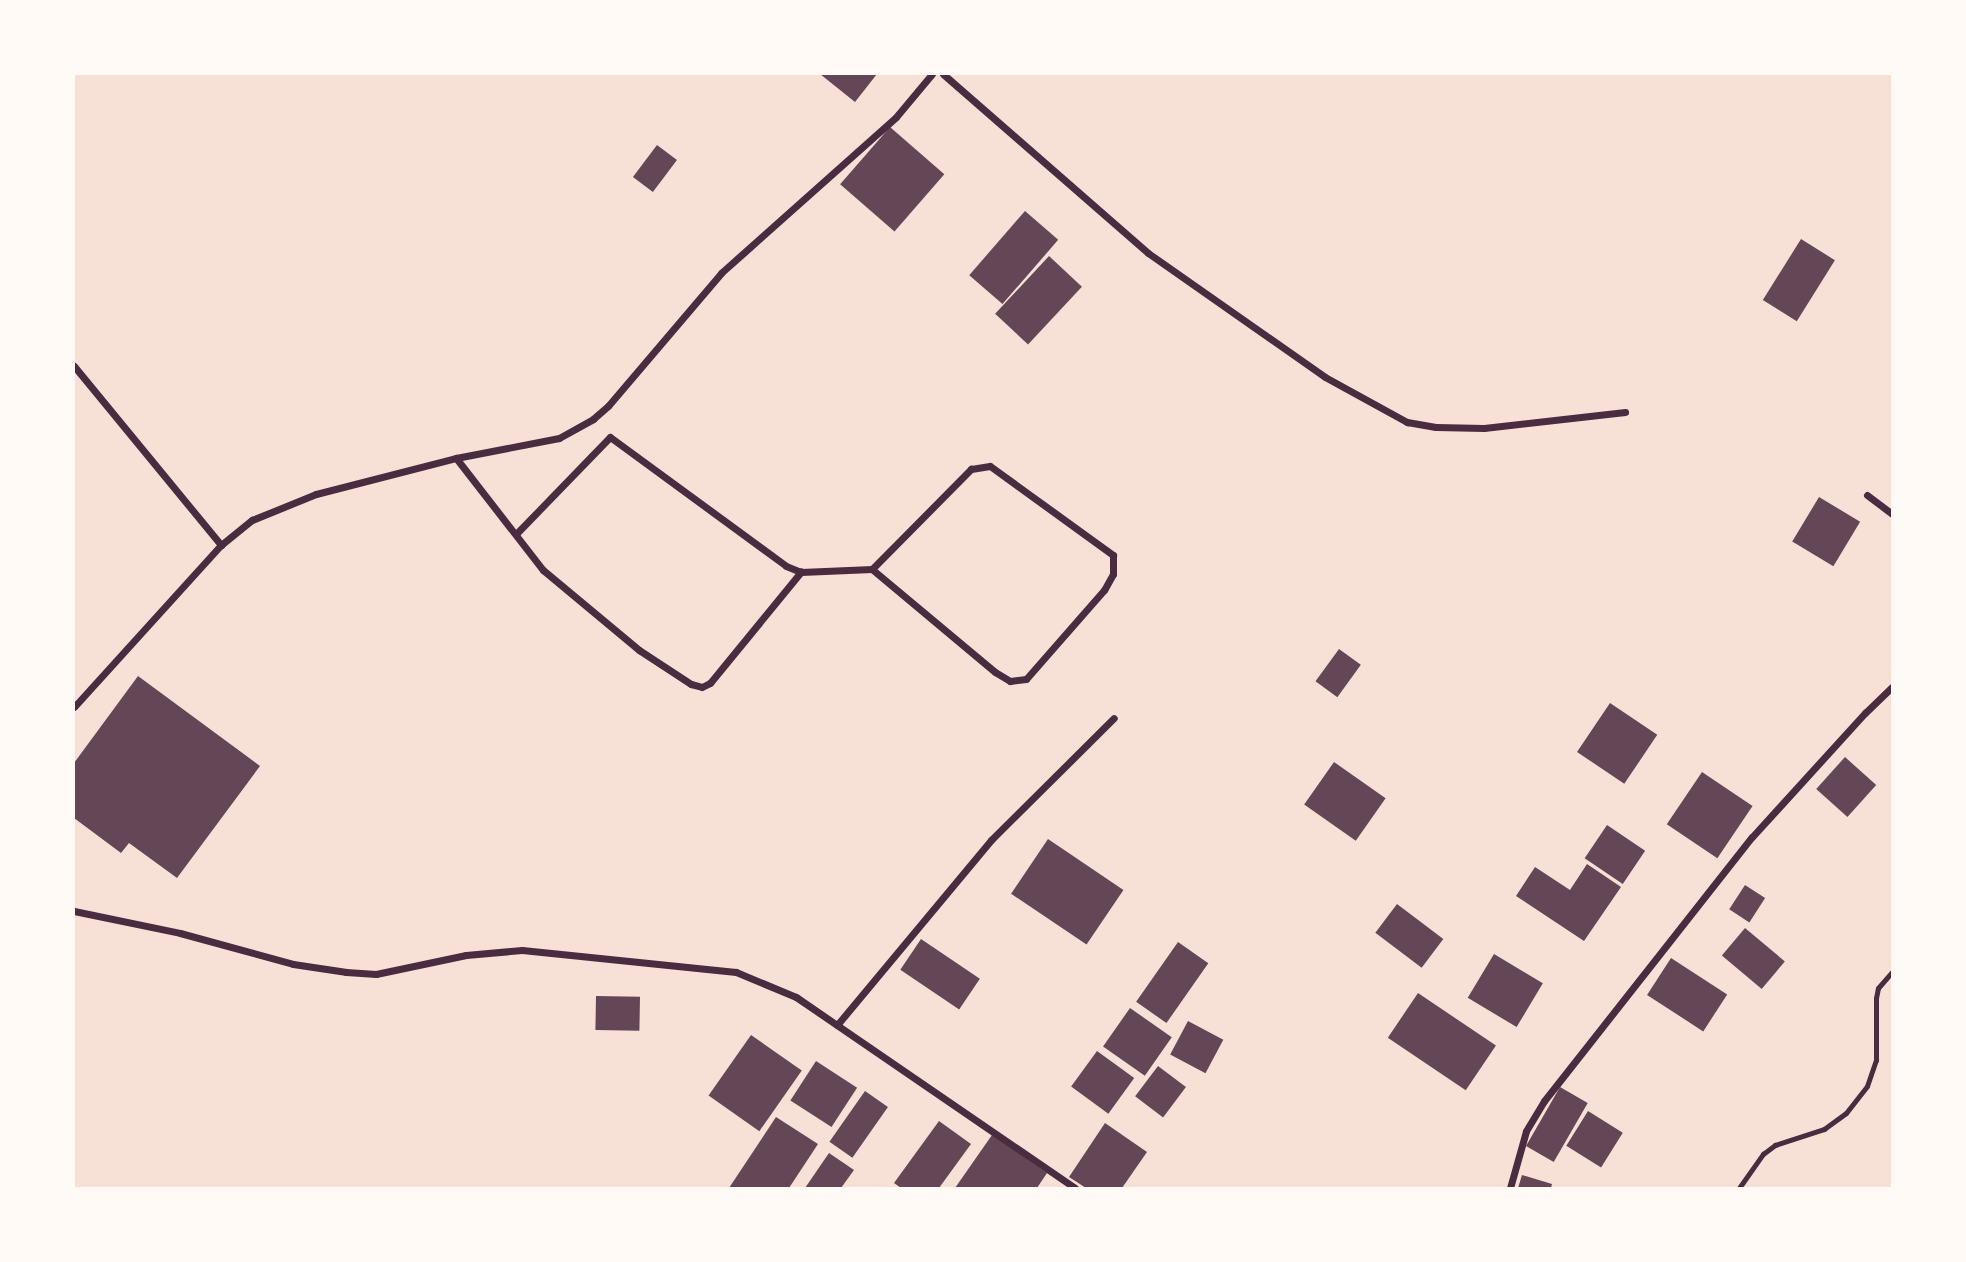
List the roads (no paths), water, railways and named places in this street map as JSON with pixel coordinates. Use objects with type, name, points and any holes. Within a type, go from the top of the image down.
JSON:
[{"type":"street","points":[[74,707],[221,545],[252,520],[316,494],[456,458],[559,438],[593,419],[721,273],[895,117],[932,74]]},
{"type":"street","points":[[943,74],[1148,253],[1325,377],[1382,410],[1407,422],[1436,427],[1484,428],[1625,412]]},
{"type":"street","points":[[74,366],[221,545]]},
{"type":"street","points":[[516,534],[610,437],[786,565],[801,572],[872,569],[1010,681],[1026,679],[1104,590],[1113,574],[1113,555],[990,466],[971,469],[872,569]]},
{"type":"street","points":[[456,458],[543,570],[628,641],[691,684],[702,687],[710,683],[801,572]]},
{"type":"street","points":[[1867,495],[1892,514]]},
{"type":"street","points":[[1510,1188],[1526,1131],[1544,1101],[1752,837],[1892,687]]},
{"type":"street","points":[[837,1025],[991,840],[1114,718]]},
{"type":"street","points":[[74,911],[180,933],[293,964],[346,972],[376,974],[466,956],[522,950],[736,972],[796,997],[1075,1188]]},
{"type":"lane","points":[[1739,1188],[1763,1154],[1775,1144],[1824,1129],[1846,1112],[1867,1086],[1875,1060],[1878,988],[1892,972]]}]
